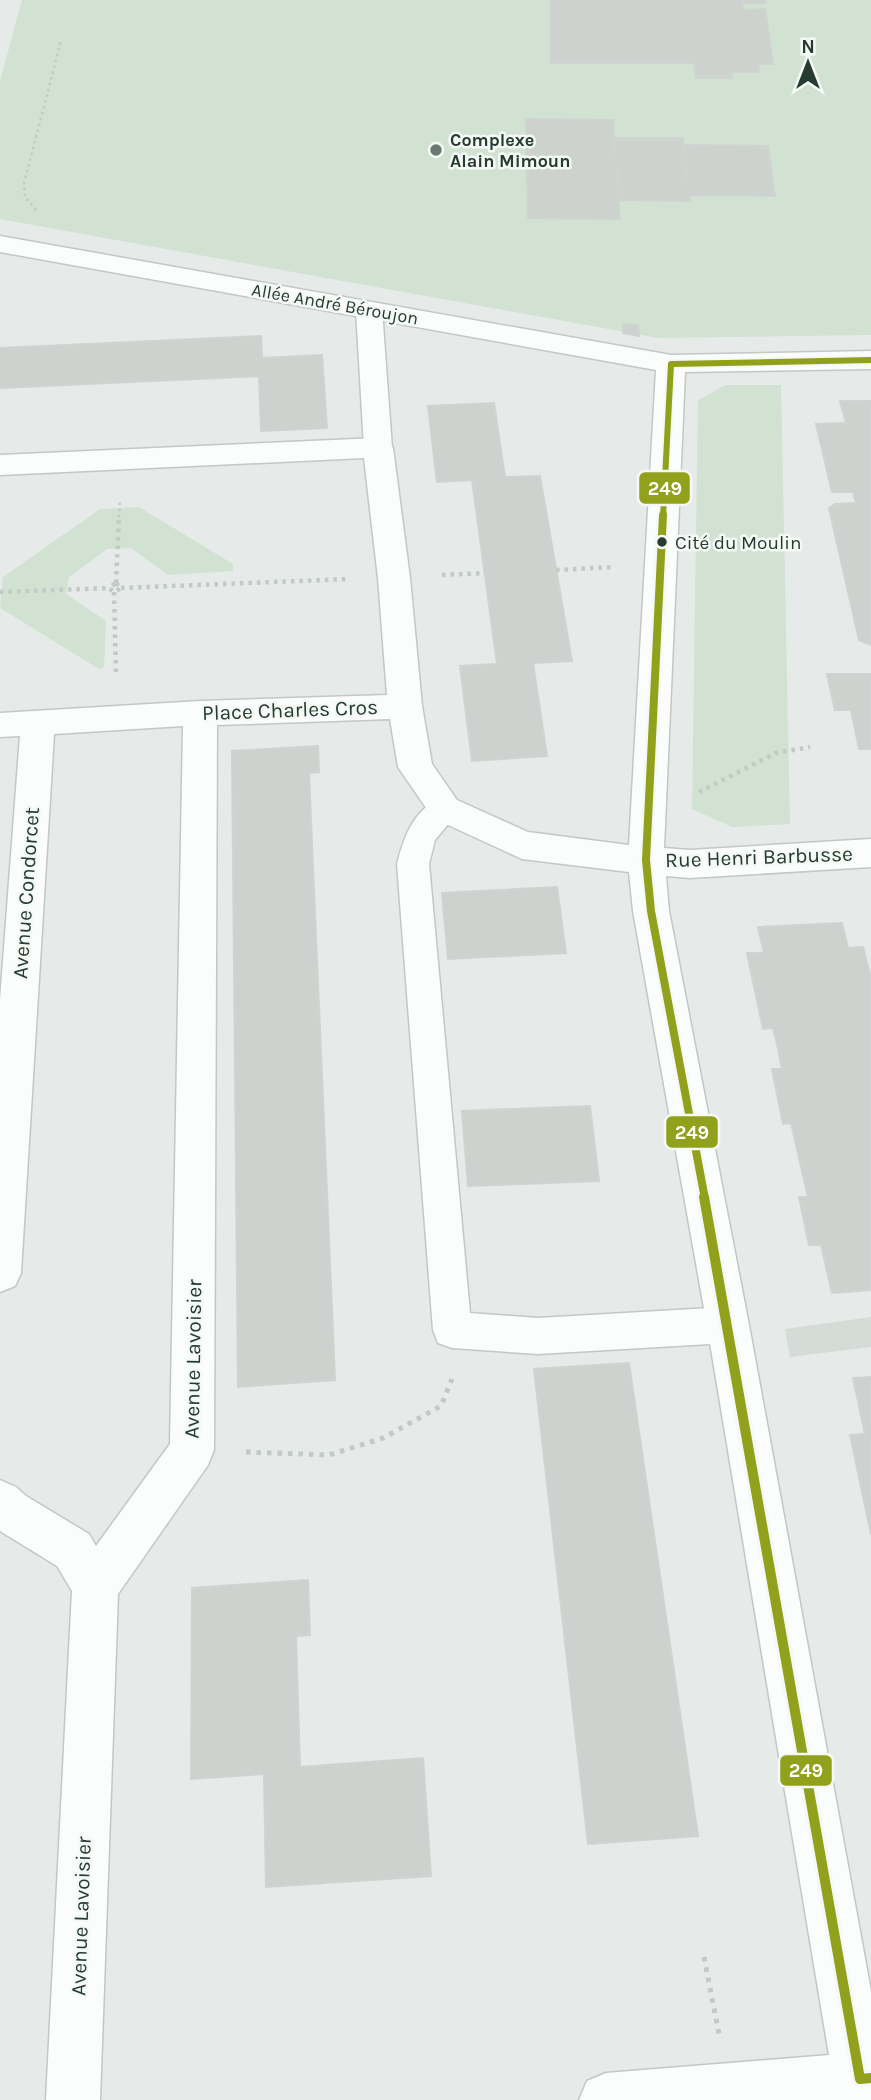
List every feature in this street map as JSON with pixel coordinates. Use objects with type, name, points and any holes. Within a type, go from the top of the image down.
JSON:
[{"type":"street","name":"Allée André Béroujon","points":[[0,244],[671,364],[871,360]]},
{"type":"street","points":[[606,2100],[730,2090],[865,2086],[651,911],[646,860],[671,364]]},
{"type":"street","points":[[0,465],[378,448]]},
{"type":"street","name":"Place Charles Cros","points":[[0,725],[200,713],[405,706],[394,578],[378,448]]},
{"type":"street","points":[[405,706],[415,767],[446,809]]},
{"type":"street","name":"Avenue Lavoisier","points":[[73,2100],[95,1587],[192,1450],[200,713]]},
{"type":"street","name":"Avenue Condorcet","points":[[0,1273],[38,723]]},
{"type":"street","name":"Rue Henri Barbusse","points":[[446,809],[523,845],[586,855],[690,864],[871,853]]},
{"type":"street","points":[[0,1502],[10,1512],[73,1550],[95,1587]]},
{"type":"lane","points":[[369,310],[378,448]]},
{"type":"lane","points":[[446,809],[420,835],[413,864],[452,1330],[538,1336],[728,1325]]},
{"type":"path","points":[[61,41],[24,183],[24,197],[61,235],[78,258]]},
{"type":"path","points":[[121,588],[116,583],[122,459]]},
{"type":"path","points":[[556,570],[615,567],[661,569]]},
{"type":"path","points":[[114,592],[121,588],[485,573]]},
{"type":"path","points":[[0,592],[109,588],[116,583]]},
{"type":"path","points":[[109,588],[114,592]]},
{"type":"path","points":[[114,592],[116,718]]},
{"type":"path","points":[[691,796],[776,753],[810,747]]},
{"type":"path","points":[[192,1450],[329,1455],[383,1438],[441,1406],[472,1332]]},
{"type":"path","points":[[704,1957],[730,2090]]},
{"type":"shaded area","points":[[871,1317],[871,1347],[790,1357],[785,1329]]},
{"type":"green space","name":"Complexe Alain Mimoun","points":[[22,0],[871,0],[871,335],[658,338],[0,219],[0,81]]},
{"type":"green space","points":[[726,385],[781,385],[790,824],[732,827],[692,809],[698,400]]},
{"type":"green space","points":[[139,507],[233,564],[233,571],[168,575],[131,548],[107,549],[69,577],[66,594],[106,621],[104,667],[99,669],[0,608],[3,577],[100,509]]},
{"type":"building","points":[[551,0],[764,0],[765,3],[742,3],[743,10],[765,9],[773,64],[758,64],[760,72],[731,72],[732,78],[696,78],[694,63],[551,63]]},
{"type":"building","points":[[526,119],[613,120],[620,219],[528,218]]},
{"type":"building","points":[[614,138],[683,138],[690,201],[619,200]]},
{"type":"building","points":[[684,145],[768,146],[775,196],[689,195]]},
{"type":"building","points":[[623,324],[638,325],[639,336],[623,333]]},
{"type":"building","points":[[261,336],[262,358],[322,355],[327,428],[261,431],[259,376],[0,388],[0,348]]},
{"type":"building","points":[[840,401],[871,401],[871,645],[859,640],[829,508],[835,504],[856,503],[853,492],[832,492],[816,424],[846,423]]},
{"type":"building","points":[[494,403],[505,477],[540,476],[572,661],[533,663],[547,756],[472,761],[460,666],[497,664],[472,480],[437,482],[428,406]]},
{"type":"building","points":[[827,674],[871,674],[871,749],[859,749],[851,710],[835,710]]},
{"type":"building","points":[[318,746],[319,772],[309,773],[335,1380],[238,1387],[232,751]]},
{"type":"building","points":[[557,887],[566,953],[448,959],[442,893]]},
{"type":"building","points":[[842,923],[848,948],[863,947],[871,978],[871,1290],[832,1293],[821,1245],[809,1245],[799,1197],[808,1197],[791,1123],[783,1124],[772,1069],[782,1069],[778,1048],[773,1028],[763,1029],[747,953],[764,953],[758,927]]},
{"type":"building","points":[[590,1106],[599,1181],[468,1186],[462,1111]]},
{"type":"building","points":[[629,1363],[698,1836],[588,1844],[534,1369]]},
{"type":"building","points":[[871,1377],[871,1534],[850,1435],[865,1434],[853,1378]]},
{"type":"building","points":[[308,1580],[310,1635],[296,1636],[300,1767],[423,1758],[431,1876],[266,1887],[264,1774],[191,1779],[192,1588]]},
{"type":"transit line","name":"249","points":[[871,360],[671,364],[646,860],[651,911],[728,1325],[860,2079],[871,2078]]},
{"type":"place","name":"Complexe Alain Mimoun","points":[[436,150]]},
{"type":"place","name":"Cité du Moulin","points":[[662,542]]}]
